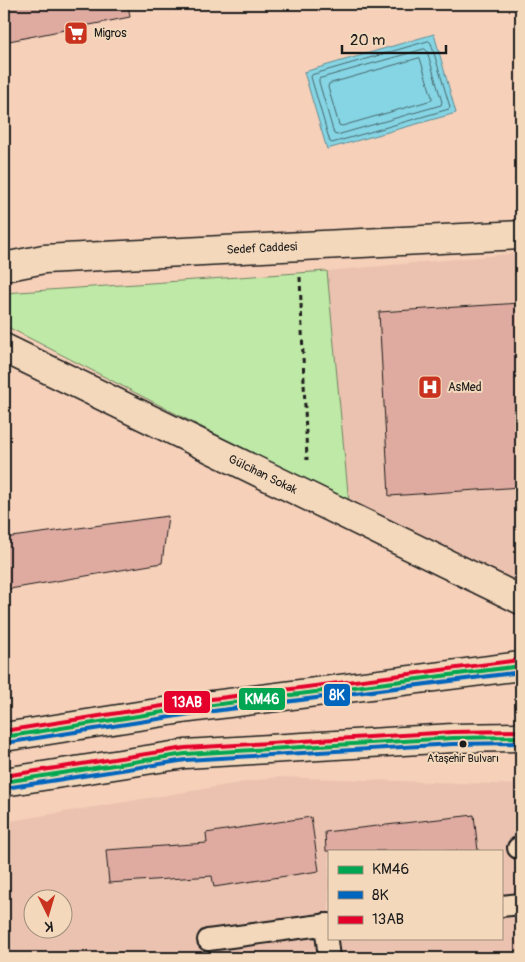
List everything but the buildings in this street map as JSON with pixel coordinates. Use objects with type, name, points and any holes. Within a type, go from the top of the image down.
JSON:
[{"type":"street","name":"Sedef Caddesi","points":[[4,267],[44,259],[521,235]]},
{"type":"street","name":"Gülcihan Sokak","points":[[4,348],[521,600]]},
{"type":"street","points":[[4,737],[189,708],[521,666]]},
{"type":"street","points":[[4,782],[185,754],[453,738],[521,738]]},
{"type":"lane","points":[[502,906],[521,904]]},
{"type":"lane","points":[[208,940],[327,924],[329,958]]},
{"type":"path","points":[[299,246],[308,496]]},
{"type":"shaded area","name":"AsMed","points":[[521,253],[521,583],[349,503],[327,271]]},
{"type":"shaded area","points":[[276,777],[521,785],[521,958],[4,958],[4,822]]},
{"type":"green space","points":[[327,271],[349,503],[4,325],[4,293]]},
{"type":"water","points":[[434,34],[456,113],[327,149],[304,72]]},
{"type":"transit line","name":"13AB","points":[[4,731],[188,702],[520,660]]},
{"type":"transit line","name":"KM46","points":[[4,737],[189,708],[521,666]]},
{"type":"transit line","name":"8K","points":[[5,743],[190,714],[521,672]]},
{"type":"transit line","name":"13AB","points":[[4,776],[185,748],[453,732],[521,731]]},
{"type":"transit line","name":"KM46","points":[[4,782],[185,754],[453,738],[521,737]]},
{"type":"transit line","name":"8K","points":[[5,788],[186,760],[453,744],[521,743]]},
{"type":"place","name":"Migros","points":[[76,33]]},
{"type":"place","name":"AsMed","points":[[430,387]]},
{"type":"place","name":"Ataşehir Bulvarı","points":[[463,744]]}]
